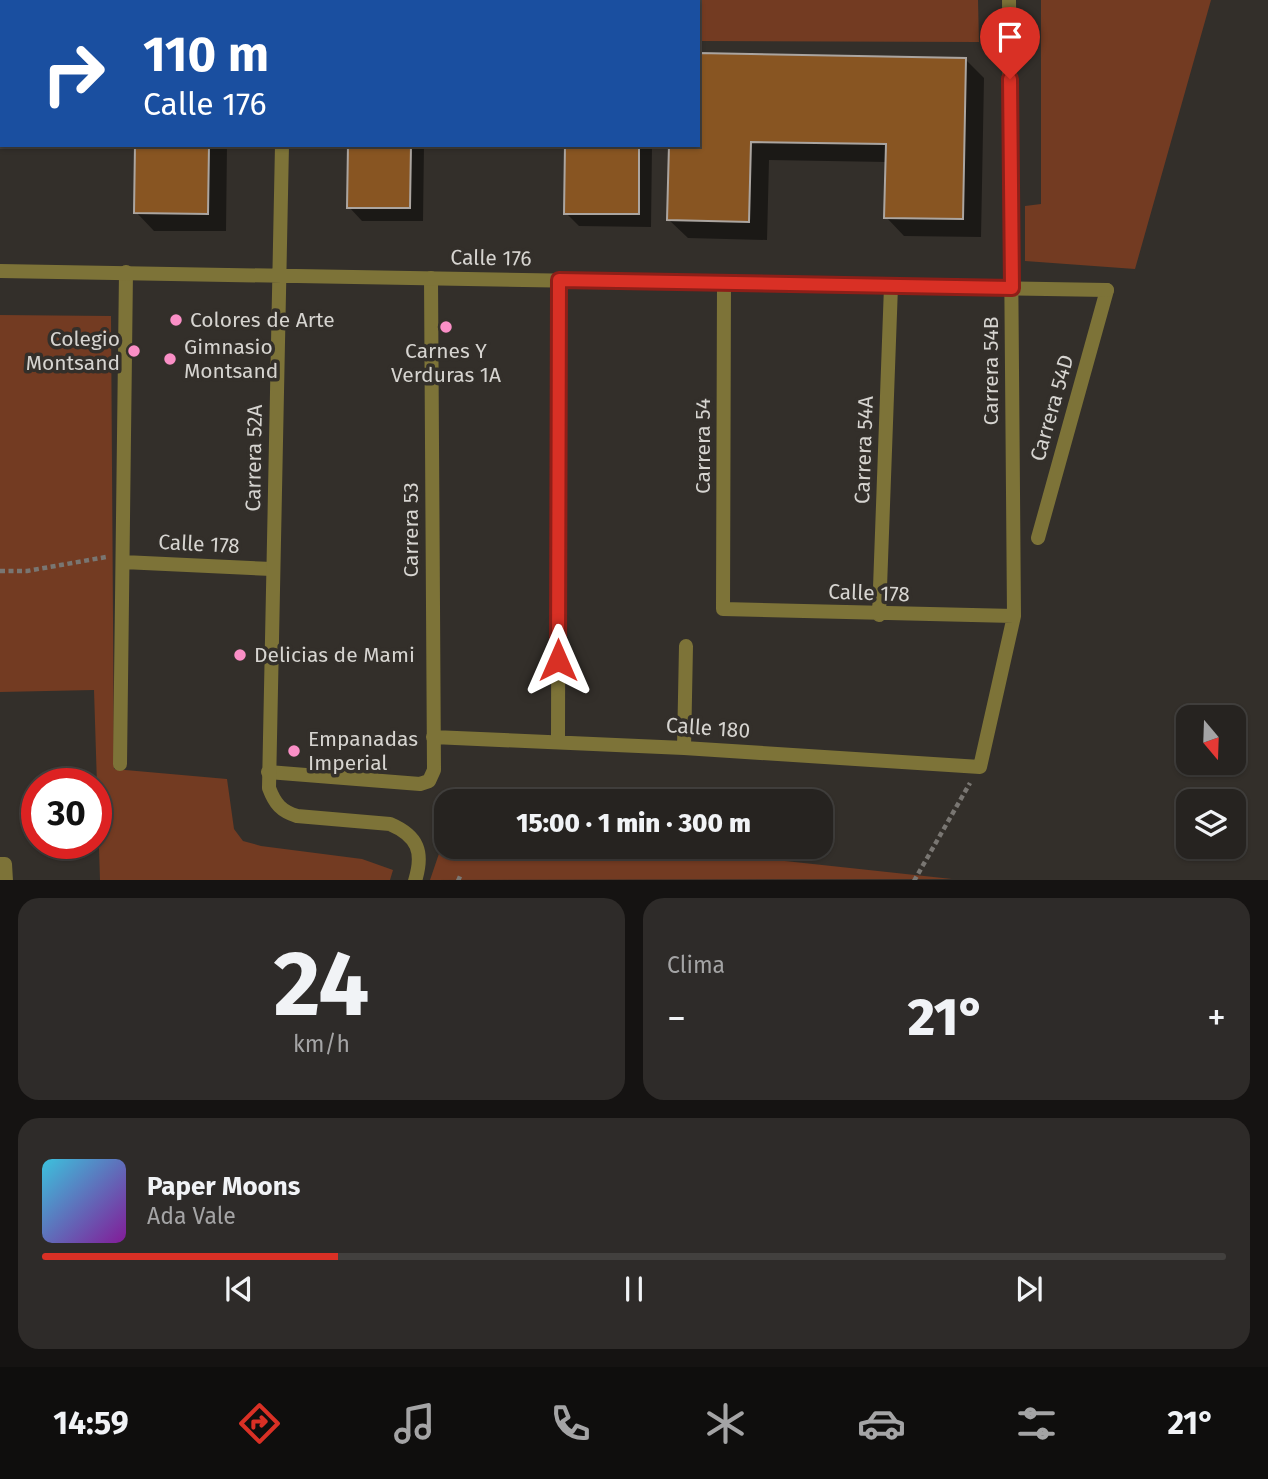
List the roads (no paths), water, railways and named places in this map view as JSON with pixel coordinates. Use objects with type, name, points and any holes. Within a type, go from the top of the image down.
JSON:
[{"type":"street","name":"Carrera 54B","points":[[1009,0],[1014,617]]},
{"type":"street","name":"Carrera 52A","points":[[282,147],[269,788],[274,801],[284,811],[297,816],[390,824],[405,831],[414,841],[419,854],[415,880]]},
{"type":"street","name":"Calle 176","points":[[0,271],[1107,290]]},
{"type":"street","points":[[120,764],[126,272]]},
{"type":"street","name":"Carrera 53","points":[[268,772],[420,784],[429,780],[434,770],[430,278]]},
{"type":"street","points":[[558,741],[559,280]]},
{"type":"street","name":"Carrera 54","points":[[723,609],[724,283]]},
{"type":"street","name":"Carrera 54A","points":[[879,615],[891,286]]},
{"type":"street","name":"Carrera 54D","points":[[1038,538],[1107,290]]},
{"type":"street","name":"Calle 178","points":[[123,558],[272,569]]},
{"type":"street","name":"Calle 178","points":[[723,609],[1014,617]]},
{"type":"street","name":"Calle 180","points":[[433,737],[558,741],[979,767],[1014,617]]},
{"type":"street","points":[[684,748],[686,646]]},
{"type":"street","points":[[3,864],[6,880]]},
{"type":"place","name":"Colores de Arte","points":[[176,320]]},
{"type":"place","name":"Carnes Y Verduras 1A","points":[[446,327]]},
{"type":"place","name":"Colegio Montsand","points":[[134,351]]},
{"type":"place","name":"Gimnasio Montsand","points":[[170,359]]},
{"type":"place","name":"Delicias de Mami","points":[[240,655]]},
{"type":"place","name":"Empanadas Imperial","points":[[294,751]]}]
